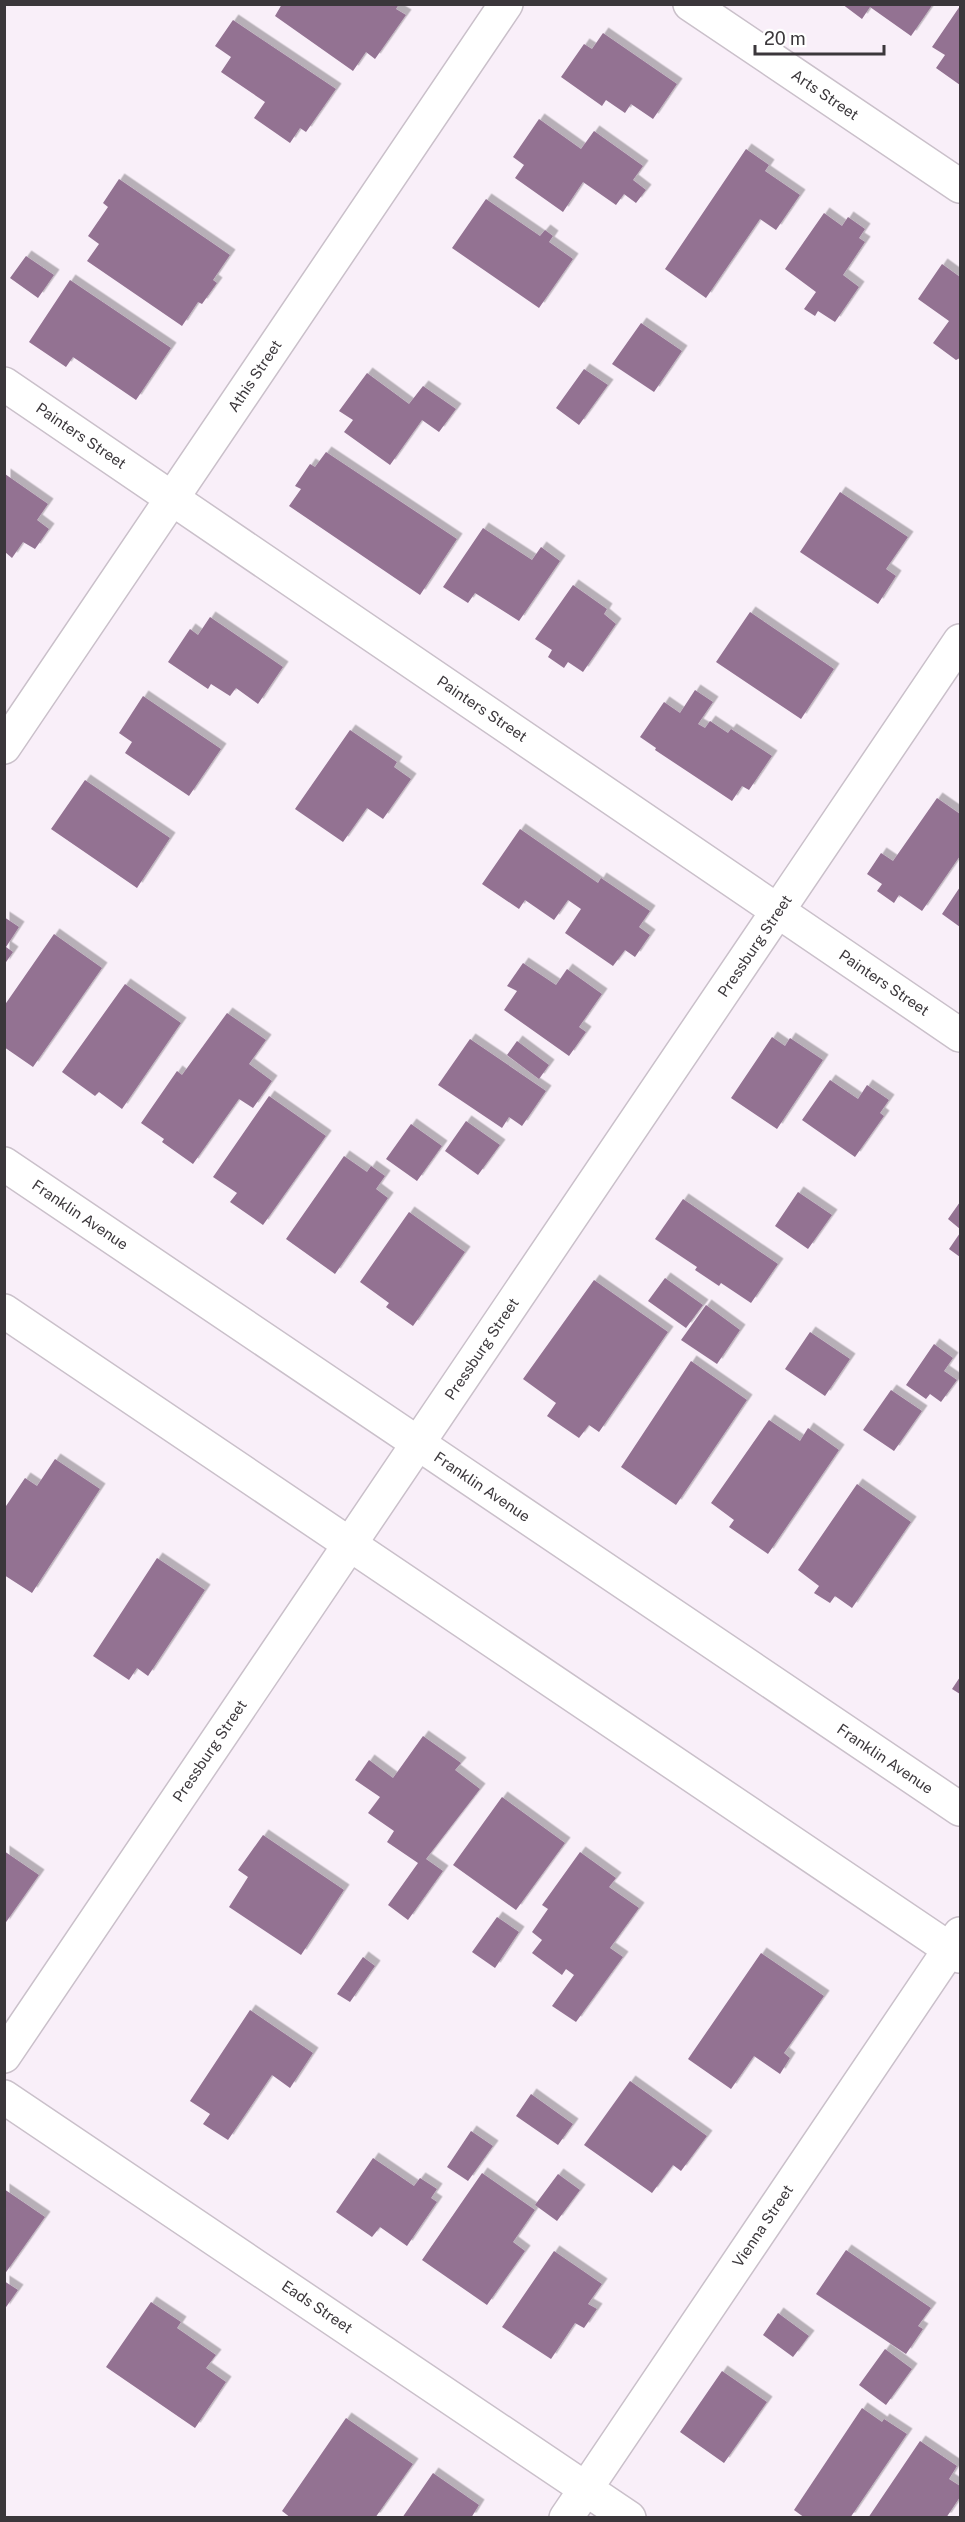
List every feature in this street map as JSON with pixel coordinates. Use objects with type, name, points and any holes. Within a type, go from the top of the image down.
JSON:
[{"type":"street","name":"Athis Street","points":[[4,747],[506,4]]},
{"type":"street","name":"Arts Street","points":[[690,4],[960,186]]},
{"type":"street","name":"Painters Street","points":[[4,384],[960,1035]]},
{"type":"street","name":"Pressburg Street","points":[[4,2056],[960,641]]},
{"type":"street","name":"Franklin Avenue","points":[[4,1164],[960,1809]]},
{"type":"street","points":[[4,1311],[350,1545],[957,1947]]},
{"type":"street","name":"Vienna Street","points":[[566,2517],[957,1947]]},
{"type":"street","name":"Eads Street","points":[[4,2097],[629,2517]]},
{"type":"building","points":[[282,4],[399,4],[396,9],[406,15],[375,59],[366,52],[353,71],[275,16]]},
{"type":"building","points":[[842,4],[933,4],[911,36],[870,7],[862,19]]},
{"type":"building","points":[[960,6],[960,85],[936,68],[945,55],[932,47]]},
{"type":"building","points":[[233,20],[336,89],[306,132],[300,128],[290,143],[254,118],[265,102],[221,72],[231,57],[215,46]]},
{"type":"building","points":[[603,33],[677,84],[653,119],[631,104],[625,113],[606,100],[602,106],[561,77],[584,44],[592,49]]},
{"type":"building","points":[[539,119],[581,149],[594,131],[643,166],[633,180],[646,190],[636,203],[624,194],[616,205],[583,182],[563,212],[515,178],[524,165],[513,157]]},
{"type":"building","points":[[746,149],[769,165],[765,171],[800,195],[776,230],[760,219],[706,298],[665,269]]},
{"type":"building","points":[[119,179],[230,255],[213,280],[217,283],[202,304],[198,302],[182,326],[87,261],[99,244],[88,236],[108,207],[103,203]]},
{"type":"building","points":[[486,199],[540,236],[545,230],[553,236],[549,242],[573,259],[539,308],[452,248]]},
{"type":"building","points":[[824,213],[842,226],[848,217],[865,229],[859,238],[865,242],[843,275],[859,287],[835,322],[818,311],[815,316],[804,309],[816,292],[785,269]]},
{"type":"building","points":[[26,256],[54,275],[38,298],[10,278]]},
{"type":"building","points":[[942,264],[960,277],[960,358],[956,360],[933,343],[949,321],[918,299]]},
{"type":"building","points":[[70,280],[171,348],[136,400],[73,357],[66,367],[29,342]]},
{"type":"building","points":[[641,323],[682,351],[654,392],[612,364]]},
{"type":"building","points":[[584,369],[608,385],[579,425],[556,408]]},
{"type":"building","points":[[367,373],[409,404],[423,386],[456,409],[439,432],[422,420],[390,465],[344,432],[353,420],[339,411]]},
{"type":"building","points":[[326,452],[457,539],[420,595],[289,506],[301,489],[295,486],[310,464],[315,467]]},
{"type":"building","points":[[5,474],[48,504],[37,520],[49,529],[35,549],[23,542],[12,558],[5,552]]},
{"type":"building","points":[[840,492],[908,537],[886,569],[896,576],[878,604],[800,552]]},
{"type":"building","points":[[483,528],[532,560],[541,547],[560,561],[519,621],[475,593],[468,603],[443,587]]},
{"type":"building","points":[[573,585],[607,609],[604,614],[616,624],[583,672],[568,662],[564,668],[548,657],[552,650],[535,639]]},
{"type":"building","points":[[750,612],[834,669],[801,719],[716,662]]},
{"type":"building","points":[[210,617],[283,667],[258,704],[236,688],[230,696],[211,684],[208,689],[168,662],[190,629],[198,635]]},
{"type":"building","points":[[695,690],[713,702],[698,724],[705,728],[710,721],[728,733],[731,729],[772,756],[749,790],[742,786],[732,801],[655,750],[656,748],[640,737],[664,702],[680,713]]},
{"type":"building","points":[[143,696],[221,749],[189,796],[125,753],[132,742],[119,733]]},
{"type":"building","points":[[350,730],[397,762],[394,767],[411,779],[383,819],[367,808],[343,842],[295,809]]},
{"type":"building","points":[[85,780],[170,838],[137,888],[51,829]]},
{"type":"building","points":[[937,798],[960,814],[960,856],[922,911],[899,895],[894,903],[877,891],[882,884],[867,874],[881,853],[893,861]]},
{"type":"building","points":[[520,829],[598,883],[601,878],[650,911],[639,927],[650,935],[635,957],[625,950],[613,966],[565,933],[581,909],[568,900],[554,920],[525,900],[519,909],[482,884]]},
{"type":"building","points":[[960,887],[960,927],[942,914]]},
{"type":"building","points":[[4,917],[19,927],[6,947],[13,952],[4,965]]},
{"type":"building","points":[[54,934],[102,968],[33,1067],[4,1047],[4,1006]]},
{"type":"building","points":[[523,963],[556,985],[567,969],[602,994],[579,1027],[586,1032],[569,1056],[504,1010],[517,991],[507,986]]},
{"type":"building","points":[[125,984],[181,1023],[122,1109],[99,1092],[95,1096],[62,1072]]},
{"type":"building","points":[[227,1013],[266,1040],[249,1064],[272,1081],[253,1108],[239,1099],[193,1164],[162,1142],[164,1139],[141,1123],[177,1071],[182,1075]]},
{"type":"building","points":[[772,1037],[785,1046],[790,1038],[823,1060],[777,1129],[731,1098]]},
{"type":"building","points":[[470,1039],[546,1091],[522,1126],[509,1117],[502,1128],[438,1085]]},
{"type":"building","points":[[517,1041],[549,1065],[539,1079],[507,1055]]},
{"type":"building","points":[[830,1080],[858,1099],[867,1085],[889,1100],[880,1113],[884,1116],[855,1157],[802,1120]]},
{"type":"building","points":[[269,1096],[326,1136],[263,1225],[230,1202],[237,1193],[213,1177]]},
{"type":"building","points":[[466,1121],[500,1145],[478,1175],[445,1151]]},
{"type":"building","points":[[411,1124],[442,1146],[417,1181],[386,1159]]},
{"type":"building","points":[[344,1156],[367,1172],[371,1166],[385,1176],[376,1189],[388,1198],[335,1274],[286,1239]]},
{"type":"building","points":[[798,1192],[832,1215],[808,1249],[775,1226]]},
{"type":"building","points":[[683,1199],[778,1264],[751,1303],[721,1283],[719,1286],[695,1270],[697,1267],[655,1239]]},
{"type":"building","points":[[960,1202],[960,1229],[948,1219]]},
{"type":"building","points":[[409,1212],[465,1252],[413,1326],[386,1307],[389,1303],[360,1282]]},
{"type":"building","points":[[960,1233],[960,1257],[949,1249]]},
{"type":"building","points":[[665,1278],[703,1305],[686,1328],[648,1301]]},
{"type":"building","points":[[594,1280],[668,1332],[599,1432],[589,1425],[579,1438],[547,1416],[556,1403],[523,1379]]},
{"type":"building","points":[[706,1305],[740,1330],[717,1364],[681,1340]]},
{"type":"building","points":[[810,1332],[850,1359],[825,1396],[785,1369]]},
{"type":"building","points":[[934,1344],[953,1358],[944,1371],[957,1380],[941,1402],[930,1394],[926,1399],[906,1385]]},
{"type":"building","points":[[691,1361],[747,1400],[676,1505],[621,1467]]},
{"type":"building","points":[[891,1390],[922,1411],[894,1451],[863,1430]]},
{"type":"building","points":[[769,1420],[800,1441],[808,1428],[839,1450],[768,1554],[729,1527],[734,1520],[711,1503]]},
{"type":"building","points":[[55,1459],[100,1489],[32,1593],[4,1575],[4,1509],[25,1478],[37,1486]]},
{"type":"building","points":[[857,1484],[911,1522],[852,1608],[835,1596],[830,1603],[814,1593],[819,1586],[798,1570]]},
{"type":"building","points":[[157,1558],[205,1590],[148,1676],[137,1668],[129,1680],[93,1656]]},
{"type":"building","points":[[960,1677],[960,1694],[952,1689]]},
{"type":"building","points":[[423,1736],[461,1763],[455,1770],[480,1789],[426,1859],[443,1871],[408,1920],[388,1905],[418,1863],[387,1842],[394,1831],[368,1813],[380,1797],[355,1780],[369,1760],[393,1778]]},
{"type":"building","points":[[502,1797],[565,1843],[516,1910],[453,1865]]},
{"type":"building","points":[[263,1835],[344,1890],[301,1955],[229,1907],[248,1877],[238,1870]]},
{"type":"building","points":[[4,1851],[39,1875],[4,1925]]},
{"type":"building","points":[[580,1852],[616,1878],[609,1887],[639,1908],[610,1948],[623,1957],[576,2022],[552,2006],[574,1975],[566,1969],[562,1975],[532,1953],[542,1940],[532,1932],[548,1909],[542,1905]]},
{"type":"building","points":[[497,1917],[519,1932],[495,1968],[472,1952]]},
{"type":"building","points":[[761,1953],[824,1996],[784,2053],[790,2058],[780,2074],[754,2056],[731,2089],[688,2059]]},
{"type":"building","points":[[363,1957],[375,1966],[350,2002],[337,1994]]},
{"type":"building","points":[[250,2010],[313,2053],[290,2088],[272,2075],[228,2140],[203,2124],[210,2114],[190,2101]]},
{"type":"building","points":[[630,2081],[707,2136],[681,2171],[673,2165],[652,2193],[584,2145]]},
{"type":"building","points":[[531,2094],[573,2124],[558,2145],[516,2116]]},
{"type":"building","points":[[471,2131],[493,2146],[468,2181],[447,2167]]},
{"type":"building","points":[[373,2158],[414,2186],[420,2178],[437,2189],[431,2198],[437,2202],[407,2246],[380,2227],[372,2237],[336,2212]]},
{"type":"building","points":[[482,2173],[535,2210],[513,2242],[525,2251],[487,2305],[422,2260]]},
{"type":"building","points":[[558,2174],[580,2190],[557,2221],[535,2205]]},
{"type":"building","points":[[4,2189],[45,2217],[4,2275]]},
{"type":"building","points":[[846,2250],[931,2308],[918,2326],[923,2329],[906,2354],[816,2294]]},
{"type":"building","points":[[554,2251],[602,2284],[588,2304],[597,2309],[584,2328],[575,2323],[551,2359],[502,2327]]},
{"type":"building","points":[[4,2281],[18,2290],[4,2310]]},
{"type":"building","points":[[151,2302],[181,2322],[177,2328],[216,2355],[206,2368],[226,2382],[195,2428],[106,2367]]},
{"type":"building","points":[[778,2313],[809,2336],[793,2357],[763,2335]]},
{"type":"building","points":[[885,2349],[912,2369],[886,2405],[859,2385]]},
{"type":"building","points":[[722,2371],[767,2402],[724,2463],[680,2432]]},
{"type":"building","points":[[862,2408],[882,2422],[884,2419],[907,2434],[850,2518],[805,2518],[794,2510]]},
{"type":"building","points":[[346,2418],[413,2464],[375,2518],[291,2518],[282,2511]]},
{"type":"building","points":[[920,2441],[957,2466],[949,2479],[960,2486],[960,2497],[946,2518],[868,2518]]},
{"type":"building","points":[[433,2473],[479,2505],[471,2518],[402,2518]]}]
